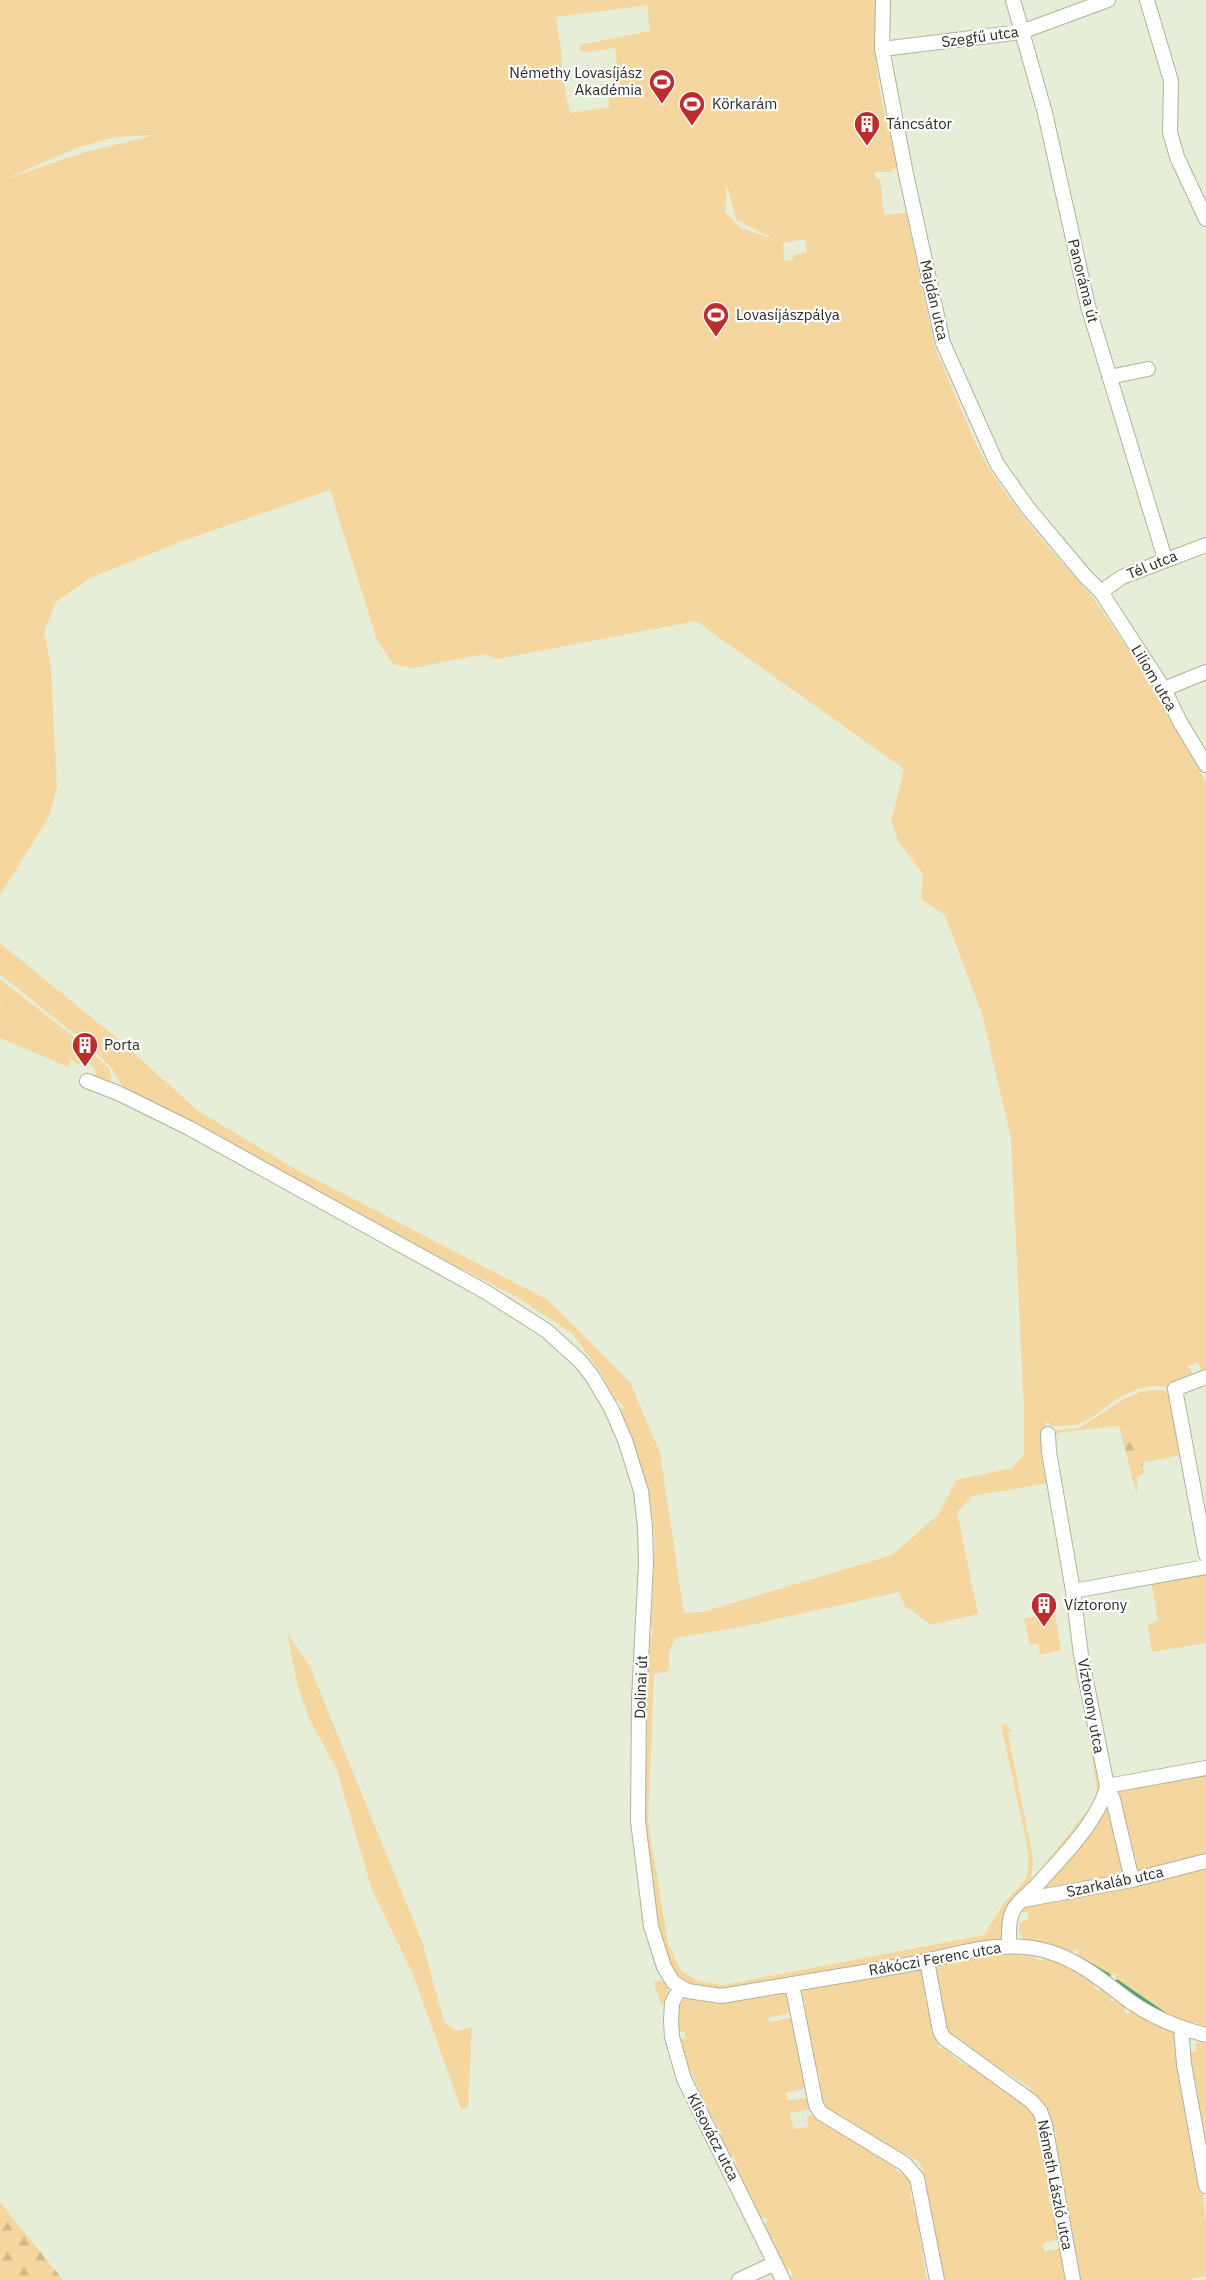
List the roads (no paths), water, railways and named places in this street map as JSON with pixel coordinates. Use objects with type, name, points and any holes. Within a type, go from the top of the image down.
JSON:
[{"type":"street","name":"Majdán utca","points":[[883,0],[882,50],[943,344],[997,464],[1028,508],[1084,576],[1101,592]]},
{"type":"street","name":"Panoráma út","points":[[1013,0],[1045,113],[1088,306],[1165,559]]},
{"type":"street","name":"Szegfű utca","points":[[882,50],[1021,32],[1108,0]]},
{"type":"street","points":[[1147,0],[1172,81],[1170,132],[1177,158],[1206,219]]},
{"type":"street","points":[[1109,377],[1148,369]]},
{"type":"street","name":"Tél utca","points":[[1101,592],[1122,577],[1206,545]]},
{"type":"street","name":"Liliom utca","points":[[1101,592],[1164,688],[1180,722],[1206,765]]},
{"type":"street","points":[[1164,688],[1206,672]]},
{"type":"street","name":"Dolinai út","points":[[87,1081],[118,1093],[189,1128],[486,1292],[532,1320],[563,1344],[581,1362],[599,1388],[625,1440],[641,1491],[646,1563],[639,1699],[638,1821],[651,1926],[664,1967],[670,1978],[680,1988]]},
{"type":"street","points":[[1206,1377],[1175,1389],[1206,1555]]},
{"type":"street","name":"Víztorony utca","points":[[1048,1434],[1048,1452],[1074,1591],[1081,1655],[1107,1786],[1113,1799],[1132,1880]]},
{"type":"street","points":[[1074,1591],[1206,1566]]},
{"type":"street","points":[[1009,1945],[1013,1910],[1094,1816],[1103,1802],[1107,1786],[1206,1767]]},
{"type":"street","name":"Szarkaláb utca","points":[[1023,1900],[1132,1880],[1206,1861]]},
{"type":"street","name":"Rákóczi Ferenc utca","points":[[680,1988],[699,1994],[721,1996],[1009,1945],[1043,1950],[1070,1960],[1089,1970],[1158,2018],[1206,2035]]},
{"type":"street","name":"Németh László utca","points":[[927,1961],[941,2034],[944,2038],[1031,2100],[1040,2110],[1048,2141],[1073,2280]]},
{"type":"street","points":[[792,1984],[816,2105],[821,2113],[905,2164],[914,2172],[937,2280]]},
{"type":"street","name":"Klisovácz utca","points":[[680,1988],[672,2003],[671,2021],[672,2037],[684,2079],[783,2280]]},
{"type":"street","points":[[1181,2028],[1184,2064],[1206,2186]]},
{"type":"street","points":[[739,2280],[775,2263]]},
{"type":"waterway","points":[[1080,1958],[1109,1975]]},
{"type":"waterway","points":[[1117,1981],[1165,2014]]},
{"type":"place","name":"Némethy Lovasíjász Akadémia","points":[[662,105]]},
{"type":"place","name":"Körkarám","points":[[692,127]]},
{"type":"place","name":"Táncsátor","points":[[867,147]]},
{"type":"place","name":"Lovasíjászpálya","points":[[716,338]]},
{"type":"place","name":"Porta","points":[[85,1068]]},
{"type":"place","name":"Víztorony","points":[[1044,1628]]}]
